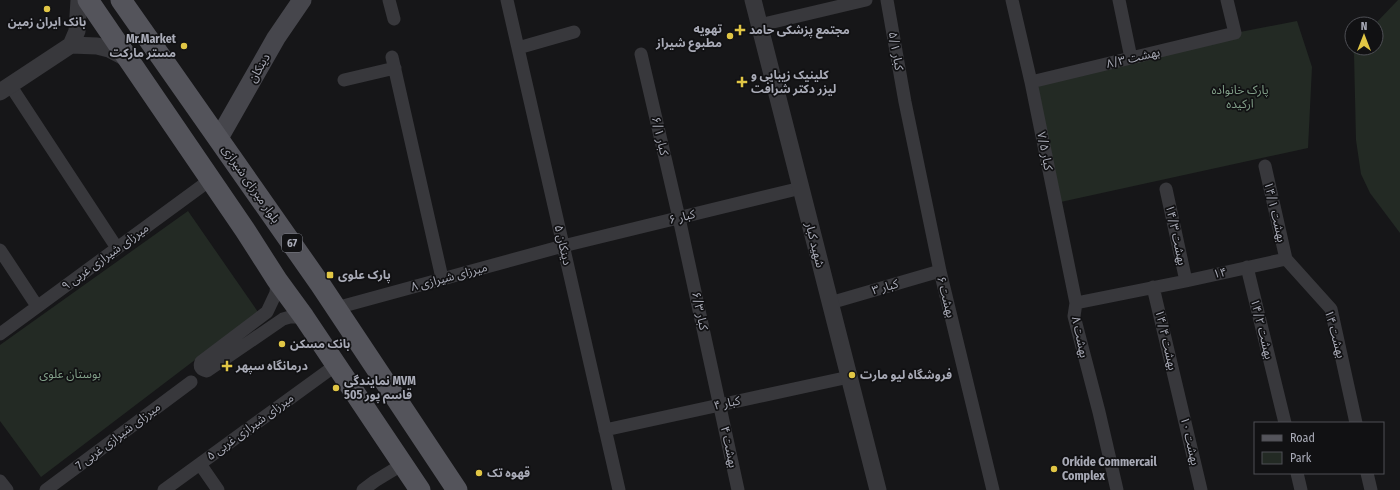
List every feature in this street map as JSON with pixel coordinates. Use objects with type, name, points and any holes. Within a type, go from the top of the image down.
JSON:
[{"type":"main road","points":[[88,0],[420,490]]},
{"type":"main road","name":"بلوار میرزای شیرازی","points":[[121,0],[219,138],[336,308],[457,490]]},
{"type":"main road","name":"دینکان","points":[[219,138],[276,38],[302,0]]},
{"type":"street","points":[[79,0],[77,31],[71,45],[5,88],[67,173],[117,248]]},
{"type":"street","points":[[389,0],[394,20]]},
{"type":"street","name":"۵ دینکان","points":[[507,0],[619,490]]},
{"type":"street","name":"شهید کبار","points":[[753,0],[878,490]]},
{"type":"street","points":[[760,25],[831,4],[866,0]]},
{"type":"street","name":"۵/۱ کبار","points":[[887,0],[905,102]]},
{"type":"street","name":"۷/۵ کبار","points":[[1012,0],[1031,82],[1076,303]]},
{"type":"street","points":[[1119,0],[1131,58]]},
{"type":"street","name":"بهشت ۸/۳","points":[[1031,82],[1235,33],[1227,0]]},
{"type":"street","points":[[518,48],[574,32]]},
{"type":"street","points":[[71,45],[97,46],[109,49],[128,59]]},
{"type":"street","name":"۶/۱ کبار","points":[[641,54],[679,218]]},
{"type":"street","points":[[344,80],[393,62],[442,278]]},
{"type":"street","name":"۶ بهشت","points":[[905,102],[940,271],[993,490]]},
{"type":"street","name":"۱۴/۱ بهشت","points":[[1265,166],[1286,259]]},
{"type":"street","name":"میرزای شیرازی غربی ۹","points":[[0,334],[210,180]]},
{"type":"street","name":"۶ کبار","points":[[563,246],[801,188]]},
{"type":"street","name":"۱۴/۳ بهشت","points":[[1166,189],[1186,281]]},
{"type":"street","name":"۶/۳ کبار","points":[[679,218],[720,405]]},
{"type":"street","name":"۸ میرزای شیرازی","points":[[336,308],[563,246]]},
{"type":"street","points":[[0,250],[37,306]]},
{"type":"street","name":"۱۴","points":[[1076,303],[1286,259]]},
{"type":"street","name":"۱۴ بهشت","points":[[1286,259],[1331,309],[1356,422]]},
{"type":"street","name":"۱۴/۲ بهشت","points":[[1248,267],[1285,422]]},
{"type":"street","name":"۳ کبار","points":[[830,303],[940,271]]},
{"type":"street","points":[[277,280],[276,293],[267,312],[201,362],[201,368],[207,371],[283,319],[290,317],[304,317]]},
{"type":"street","name":"۱۴/۴ بهشت","points":[[1154,287],[1178,392]]},
{"type":"street","name":"۸ بهشت","points":[[1076,303],[1074,316],[1099,412],[1117,490]]},
{"type":"street","name":"۸ بهشت","points":[[1076,303],[1081,312],[1125,490]]},
{"type":"street","name":"۵ میرزای شیرازی غربی","points":[[164,490],[336,365]]},
{"type":"street","name":"۴ کبار","points":[[605,430],[849,377]]},
{"type":"street","name":"میرزای شیرازی غربی 7","points":[[46,490],[191,382]]},
{"type":"street","name":"۱۰ بهشت","points":[[1178,392],[1201,490]]},
{"type":"street","name":"۴ بهشت","points":[[720,405],[738,490]]},
{"type":"street","points":[[200,464],[218,490]]},
{"type":"street","points":[[362,490],[403,464]]},
{"type":"street","points":[[1297,474],[1301,490]]},
{"type":"street","points":[[1368,474],[1371,490]]},
{"type":"street","points":[[0,481],[7,490]]},
{"type":"green space","points":[[1398,0],[1400,0],[1400,233],[1370,193],[1361,174],[1356,140],[1354,56],[1384,56],[1384,16],[1383,16]]},
{"type":"green space","name":"پارک خانواده ارکیده","points":[[1297,21],[1312,67],[1308,148],[1056,203],[1031,82],[1235,33]]},
{"type":"green space","name":"بوستان علوی","points":[[188,211],[258,312],[41,477],[0,421],[0,345]]},
{"type":"place","name":"بانک ایران زمین","points":[[47,9]]},
{"type":"place","name":"مجتمع پزشکی حامد","points":[[740,30]]},
{"type":"place","name":"تهویه مطبوع شیراز","points":[[730,36]]},
{"type":"place","name":"Mr.Market مستر مارکت","points":[[184,46]]},
{"type":"place","name":"کلینیک زیبایی و لیزر دکتر شرافت","points":[[742,82]]},
{"type":"place","name":"پارک علوی","points":[[330,275]]},
{"type":"place","name":"بانک مسکن","points":[[282,344]]},
{"type":"place","name":"درمانگاه سپهر","points":[[227,366]]},
{"type":"place","name":"فروشگاه لیو مارت","points":[[852,375]]},
{"type":"place","name":"نمایندگی MVM 505 قاسم پور","points":[[336,388]]},
{"type":"place","name":"Orkide Commercail Complex","points":[[1054,469]]},
{"type":"place","name":"قهوه تک","points":[[479,473]]}]
